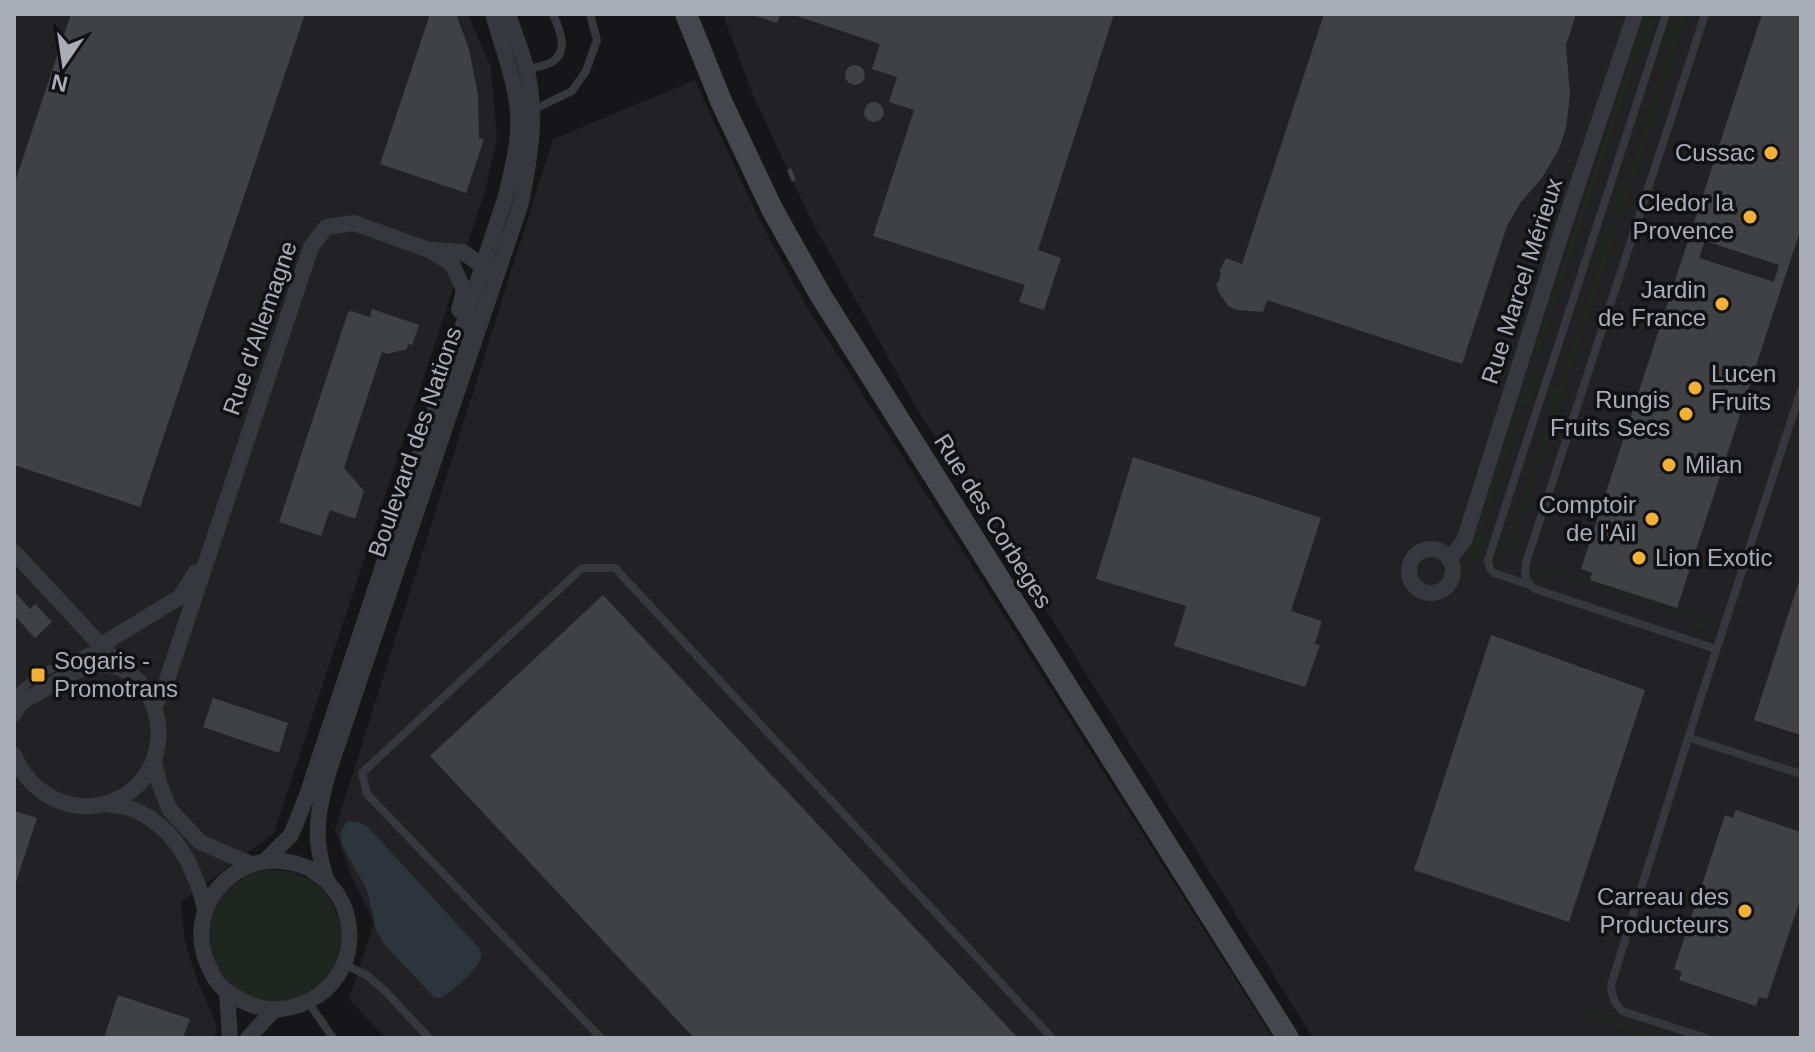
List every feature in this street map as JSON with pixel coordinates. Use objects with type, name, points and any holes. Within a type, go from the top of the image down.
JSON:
[{"type":"street","name":"Boulevard des Nations","points":[[328,882],[318,843],[318,813],[329,770],[521,203],[530,159],[533,111],[493,14]]},
{"type":"street","name":"Boulevard des Nations","points":[[258,863],[291,835],[306,798],[505,199],[515,156],[519,71],[508,14]]},
{"type":"street","name":"Rue des Corbeges","points":[[686,14],[721,101],[772,209],[821,296],[1288,1038]]},
{"type":"street","name":"Rue Marcel Mérieux","points":[[1449,559],[1464,541],[1562,231],[1635,14]]},
{"type":"street","name":"Rue d'Allemagne","points":[[155,706],[166,683],[311,247],[326,227],[354,223],[429,250],[452,264],[464,290],[431,422]]},
{"type":"street","name":"Rue d'Allemagne","points":[[429,250],[463,252],[483,266]]},
{"type":"street","points":[[455,398],[463,355],[491,272],[483,266]]},
{"type":"street","name":"Rue d'Allemagne","points":[[101,645],[180,597],[210,550]]},
{"type":"street","points":[[14,552],[120,666],[141,684],[155,706],[159,724],[159,743],[154,761],[143,780],[126,795],[106,804],[83,807],[60,803],[40,792],[19,770],[14,755]]},
{"type":"street","points":[[14,714],[21,703],[78,669],[98,665],[120,666]]},
{"type":"street","points":[[154,761],[170,810],[200,842],[258,863]]},
{"type":"street","points":[[106,804],[135,810],[156,823],[181,847],[196,874],[205,908]]},
{"type":"street","points":[[288,862],[309,869],[328,882],[339,896],[348,921],[349,947],[335,979],[323,992],[292,1008],[274,1010],[249,1005],[227,992],[212,975],[203,954],[200,931],[205,908],[216,889],[231,874],[258,863],[288,862]]},
{"type":"street","points":[[227,992],[230,1038]]},
{"type":"street","points":[[248,1038],[274,1010]]},
{"type":"lane","points":[[519,71],[552,62],[560,53],[563,37],[553,14]]},
{"type":"lane","points":[[533,111],[572,91],[586,71],[597,40],[590,14]]},
{"type":"lane","points":[[1666,14],[1488,560],[1494,573],[1716,649]]},
{"type":"lane","points":[[1530,585],[1524,572],[1526,563],[1705,14]]},
{"type":"lane","points":[[1706,1038],[1622,1011],[1612,995],[1611,985],[1801,390]]},
{"type":"lane","points":[[601,1038],[367,794],[362,773],[582,568],[615,568],[1052,1038]]},
{"type":"lane","points":[[14,698],[38,675],[92,650],[120,666]]},
{"type":"lane","points":[[1690,738],[1801,774]]},
{"type":"lane","points":[[344,964],[368,976],[429,1038]]},
{"type":"lane","points":[[308,1002],[333,1038]]},
{"type":"shaded area","points":[[14,14],[468,14],[491,68],[497,137],[486,188],[274,833],[181,902],[185,942],[217,1026],[214,1038],[14,1038]]},
{"type":"shaded area","points":[[723,14],[1801,14],[1801,1038],[1313,1038],[1020,568],[917,409],[810,218],[752,93]]},
{"type":"shaded area","points":[[1644,14],[1651,14],[1650,18],[1657,20],[1649,45],[1641,43],[1532,378],[1539,381],[1531,406],[1523,404],[1481,533],[1489,536],[1481,561],[1466,561]]},
{"type":"shaded area","points":[[1681,14],[1687,14],[1621,217],[1607,213],[1618,180],[1627,182],[1669,52],[1661,48],[1669,24],[1677,26]]},
{"type":"shaded area","points":[[695,80],[757,215],[804,302],[1273,1038],[385,1038],[349,999],[374,923],[351,875],[335,830],[553,139]]},
{"type":"shaded area","points":[[1605,221],[1618,225],[1512,548],[1500,544],[1501,540],[1510,542],[1552,414],[1543,410],[1551,385],[1560,387],[1601,261],[1593,258]]},
{"type":"shaded area","points":[[1543,566],[1708,620],[1703,630],[1694,631],[1687,628],[1696,624],[1694,618],[1559,574],[1546,581],[1542,576]]},
{"type":"shaded area","points":[[348,821],[368,827],[479,948],[482,955],[476,966],[459,985],[441,998],[434,997],[383,943],[376,930],[367,890],[342,845],[340,835]]},
{"type":"shaded area","points":[[275,870],[300,875],[322,889],[336,911],[341,936],[336,961],[322,983],[300,997],[275,1002],[250,997],[228,983],[214,961],[209,936],[214,911],[228,889],[250,875]]},
{"type":"shaded area","points":[[1584,1011],[1668,1038],[1646,1038],[1582,1016]]},
{"type":"building","points":[[71,14],[305,14],[140,507],[14,465],[14,185]]},
{"type":"building","points":[[430,14],[456,14],[469,49],[478,95],[479,138],[484,139],[466,193],[380,164]]},
{"type":"building","points":[[750,14],[780,14],[777,23]]},
{"type":"building","points":[[791,14],[1114,14],[1038,250],[1061,258],[1044,310],[1019,302],[1025,285],[873,236],[914,110],[889,102],[897,77],[872,69],[880,44]]},
{"type":"building","points":[[1324,14],[1576,14],[1566,45],[1570,95],[1566,128],[1559,149],[1542,178],[1521,202],[1507,226],[1462,364],[1267,300],[1263,312],[1236,310],[1228,306],[1218,291],[1216,282],[1226,258],[1242,264]]},
{"type":"building","points":[[1762,14],[1801,14],[1801,228],[1677,608],[1590,580],[1592,573],[1581,569]],"holes":[[[1705,241],[1779,265],[1774,282],[1699,258]]]},
{"type":"building","points":[[855,65],[862,68],[865,75],[862,82],[855,85],[848,82],[845,75],[848,68]]},
{"type":"building","points":[[874,102],[881,105],[884,112],[881,119],[874,122],[867,119],[864,112],[867,105]]},
{"type":"building","points":[[791,168],[796,180],[792,182],[787,170]]},
{"type":"building","points":[[372,309],[419,325],[412,345],[408,344],[407,349],[387,354],[382,352],[344,468],[364,491],[355,519],[330,510],[321,536],[279,522],[348,312],[370,317]]},
{"type":"building","points":[[1133,457],[1321,518],[1291,611],[1322,621],[1315,644],[1320,645],[1305,687],[1174,646],[1186,606],[1096,579]]},
{"type":"building","points":[[1801,578],[1801,735],[1754,720]]},
{"type":"building","points":[[14,591],[30,609],[35,604],[52,622],[35,638],[14,615]]},
{"type":"building","points":[[603,595],[1018,1038],[694,1038],[430,756]]},
{"type":"building","points":[[1491,635],[1645,690],[1569,922],[1414,870]]},
{"type":"building","points":[[213,698],[288,723],[279,753],[203,727]]},
{"type":"building","name":"Carreau des Producteurs","points":[[1736,810],[1801,832],[1801,897],[1767,999],[1759,997],[1756,1006],[1679,980],[1682,972],[1674,969],[1725,815],[1733,818]]},
{"type":"building","points":[[14,811],[37,818],[15,885],[14,885]]},
{"type":"building","points":[[118,995],[190,1019],[183,1038],[104,1038]]},
{"type":"place","name":"Cussac","points":[[1771,153]]},
{"type":"place","name":"Cledor la Provence","points":[[1750,217]]},
{"type":"place","name":"Jardin de France","points":[[1722,304]]},
{"type":"place","name":"Lucen Fruits","points":[[1695,388]]},
{"type":"place","name":"Rungis Fruits Secs","points":[[1686,414]]},
{"type":"place","name":"Milan","points":[[1669,465]]},
{"type":"place","name":"Comptoir de l'Ail","points":[[1652,519]]},
{"type":"place","name":"Lion Exotic","points":[[1639,558]]},
{"type":"place","name":"Sogaris - Promotrans","points":[[38,675]]},
{"type":"place","name":"Carreau des Producteurs","points":[[1745,911]]}]
